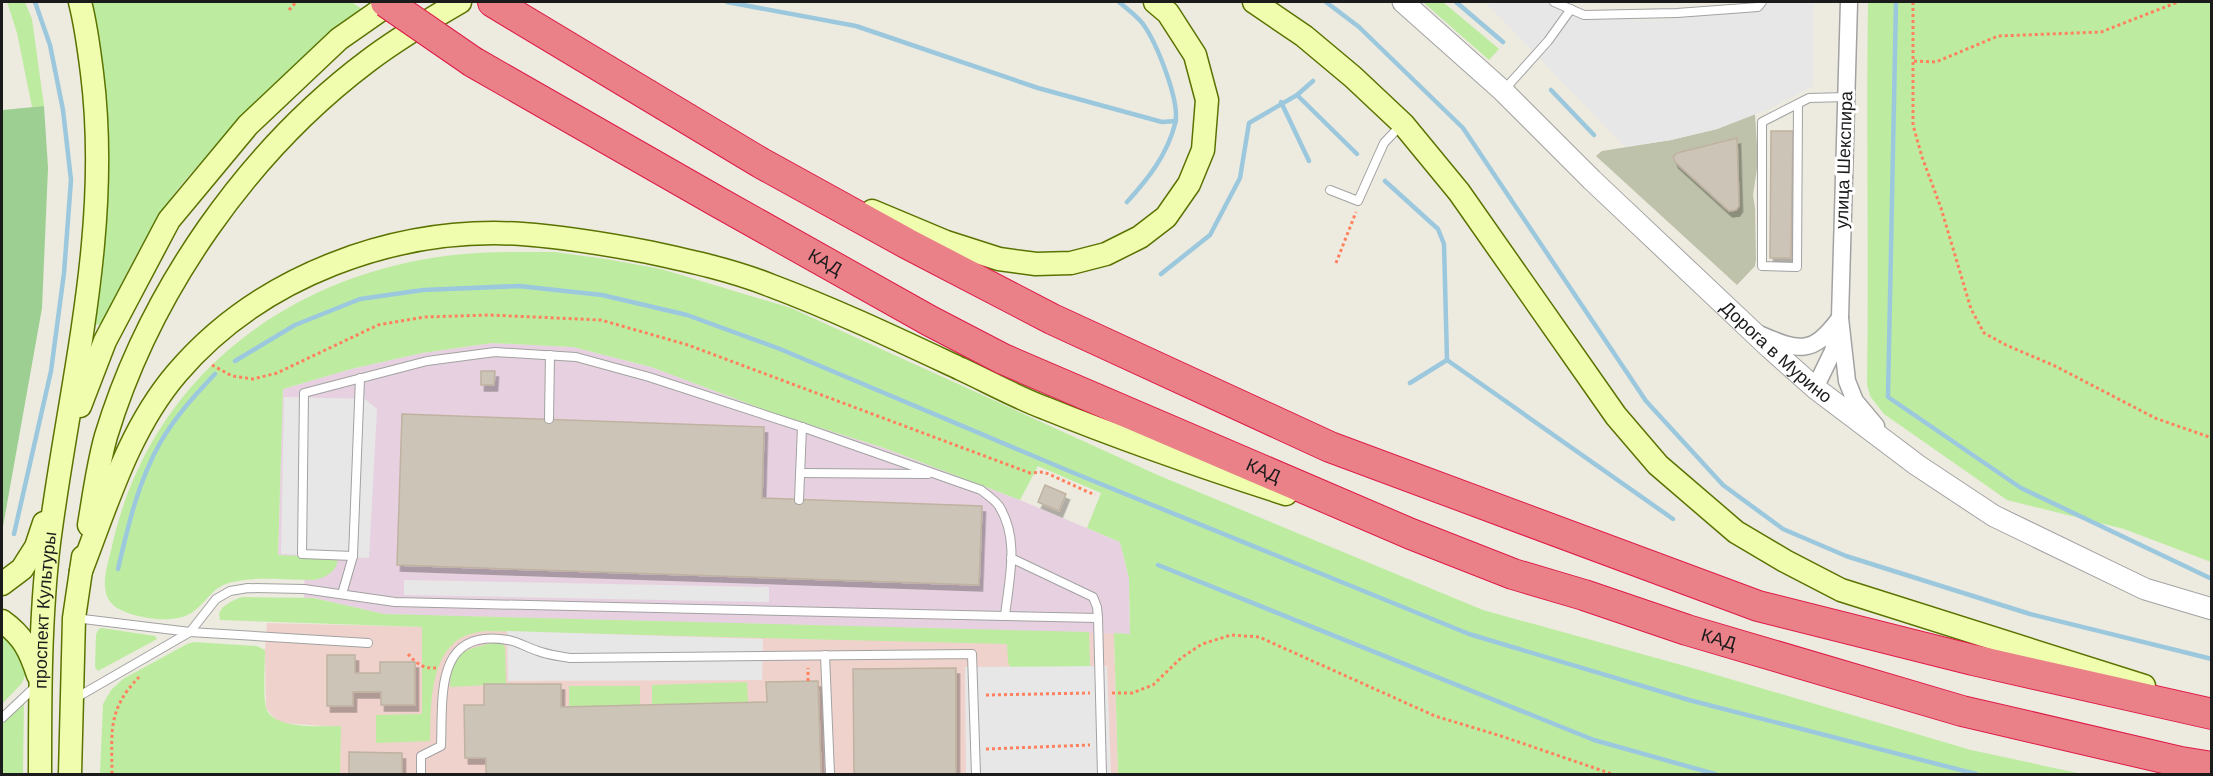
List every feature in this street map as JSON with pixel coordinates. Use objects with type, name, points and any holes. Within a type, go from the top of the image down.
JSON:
[{"type":"highway","name":"КАД","points":[[386,2],[473,62],[738,214],[1003,359],[1411,534],[1513,574],[1687,630],[1962,711],[2211,767]]},
{"type":"highway","points":[[493,2],[761,163],[906,243],[1052,319],[1330,447],[1758,606],[1973,660],[2211,714]]},
{"type":"main road","points":[[63,449],[91,276],[98,155],[95,98],[86,22],[80,2]]},
{"type":"main road","points":[[63,449],[105,341],[169,220],[248,125],[339,39],[392,2]]},
{"type":"main road","points":[[81,571],[94,490],[106,437],[128,373],[184,265],[241,184],[291,130],[367,61],[460,2]]},
{"type":"main road","points":[[761,163],[946,242],[999,259],[1036,264],[1071,262],[1107,254],[1140,237],[1166,217],[1189,184],[1203,150],[1207,100],[1195,55],[1168,13],[1155,2]]},
{"type":"main road","points":[[1254,2],[1304,36],[1353,77],[1403,124],[1459,192],[1616,416],[1658,465],[1736,532],[1840,590],[2211,707]]},
{"type":"main road","points":[[81,571],[128,451],[176,374],[216,333],[240,314],[276,291],[314,272],[353,257],[422,240],[477,234],[519,234],[594,241],[705,264],[739,274],[865,324],[1043,408],[1227,475],[1411,534]]},
{"type":"main road","name":"проспект Культуры","points":[[40,774],[40,681],[49,545],[63,449]]},
{"type":"main road","points":[[2,584],[22,569],[36,547],[58,482]]},
{"type":"main road","name":"проспект Культуры","points":[[69,774],[74,618],[81,571]]},
{"type":"main road","points":[[2,621],[19,635],[30,651],[40,681]]},
{"type":"street","name":"Дорога в Мурино","points":[[1403,2],[1503,91],[1592,180],[1815,388],[1896,449],[1994,516],[2145,589],[2211,609]]},
{"type":"street","name":"улица Шекспира","points":[[1840,318],[1849,2]]},
{"type":"street","points":[[1754,332],[1786,345],[1804,348],[1819,342],[1840,318]]},
{"type":"street","points":[[1815,388],[1833,351],[1840,318]]},
{"type":"street","points":[[1840,318],[1847,381],[1855,401],[1896,449]]},
{"type":"lane","points":[[1554,2],[1584,15],[1677,13],[1736,5],[1758,7],[1762,2]]},
{"type":"lane","points":[[1503,91],[1548,41],[1571,9]]},
{"type":"lane","points":[[1798,104],[1797,267],[1762,266],[1762,122],[1809,98],[1846,97]]},
{"type":"lane","points":[[1330,190],[1358,201],[1384,143],[1403,124]]},
{"type":"lane","points":[[354,556],[302,554],[304,393],[427,361],[495,352],[576,357],[649,377],[802,426],[981,490],[998,504],[1009,526],[1012,545],[1005,616]]},
{"type":"lane","points":[[549,419],[550,355]]},
{"type":"lane","points":[[342,594],[354,556],[360,378]]},
{"type":"lane","points":[[799,500],[802,426]]},
{"type":"lane","points":[[800,472],[938,474]]},
{"type":"lane","points":[[1011,558],[1093,597],[1098,618],[1102,774]]},
{"type":"lane","points":[[71,701],[190,632],[216,599],[230,591],[248,588],[304,589],[395,602],[1098,618]]},
{"type":"lane","points":[[74,618],[190,632],[368,643]]},
{"type":"lane","points":[[421,774],[421,756],[441,746],[445,676],[450,660],[458,648],[472,640],[491,639],[507,640],[526,645],[538,652],[570,658],[972,654],[976,774]]},
{"type":"lane","points":[[825,655],[830,774]]},
{"type":"lane","points":[[2,718],[40,681]]},
{"type":"path","points":[[289,10],[296,2]]},
{"type":"path","points":[[1913,2],[1913,125],[1971,309],[1984,333],[2055,366],[2155,418],[2211,438]]},
{"type":"path","points":[[1914,61],[1936,62],[1998,36],[2101,32],[2178,2]]},
{"type":"path","points":[[1336,263],[1353,222],[1358,201]]},
{"type":"path","points":[[974,695],[1132,693],[1153,685],[1181,658],[1202,644],[1231,635],[1259,637],[1435,716],[1612,774]]},
{"type":"path","points":[[408,654],[417,664],[429,668],[444,666],[450,660]]},
{"type":"path","points":[[112,774],[113,718],[122,696],[140,676]]},
{"type":"path","points":[[976,749],[1101,745]]},
{"type":"shaded area","points":[[1485,2],[1562,2],[1593,19],[1652,20],[1686,18],[1733,6],[1740,2],[1814,2],[1813,86],[1769,109],[1717,129],[1671,140],[1625,147]]},
{"type":"shaded area","points":[[1755,114],[1758,162],[1753,195],[1756,259],[1755,266],[1737,285],[1596,156],[1602,151],[1671,140],[1717,129]]},
{"type":"shaded area","points":[[492,343],[573,347],[651,367],[771,412],[884,448],[1020,500],[1120,542],[1129,578],[1130,634],[384,614],[314,598],[304,598],[305,557],[278,555],[283,389],[351,369],[422,353]]},
{"type":"shaded area","points":[[284,397],[365,399],[377,409],[369,558],[281,554]]},
{"type":"shaded area","points":[[404,580],[769,587],[769,602],[404,595]]},
{"type":"shaded area","points":[[426,615],[1114,633],[1118,774],[340,774],[340,727],[282,723],[266,708],[267,623],[425,627]]},
{"type":"shaded area","points":[[507,631],[763,639],[762,680],[508,681]]},
{"type":"shaded area","points":[[1107,666],[1111,774],[966,774],[965,667]]},
{"type":"green space","points":[[7,2],[25,2],[32,19],[44,106],[32,107],[17,33]]},
{"type":"green space","points":[[87,2],[352,2],[363,10],[277,81],[238,120],[184,181],[150,230],[101,324],[95,325],[99,299],[105,202]]},
{"type":"green space","points":[[1423,2],[1443,2],[1499,49],[1489,60]]},
{"type":"green space","points":[[1868,2],[2211,2],[2211,562],[2124,529],[2007,500],[1884,414],[1870,396],[1867,385]]},
{"type":"green space","points":[[44,106],[48,168],[42,308],[2,532],[3,110]]},
{"type":"green space","points":[[554,252],[661,269],[791,308],[1160,476],[1483,610],[1703,671],[1971,750],[2082,774],[1118,774],[1114,633],[1130,634],[1129,578],[1120,542],[1087,528],[1101,493],[1038,466],[1020,500],[884,448],[771,412],[651,367],[573,347],[492,343],[422,353],[351,369],[283,389],[278,555],[337,558],[334,570],[315,580],[253,579],[226,584],[215,590],[194,611],[178,618],[148,618],[129,613],[113,605],[105,590],[106,573],[130,487],[157,434],[191,388],[231,347],[278,314],[329,287],[385,268],[459,254]]},
{"type":"green space","points":[[242,597],[314,598],[384,614],[1089,632],[1090,667],[1010,667],[1007,644],[485,631],[457,640],[440,663],[433,689],[430,741],[376,743],[376,715],[422,714],[422,627],[220,620],[219,613],[223,607]]},
{"type":"green space","points":[[102,628],[155,636],[157,639],[98,671],[95,667],[96,634]]},
{"type":"green space","points":[[2,631],[17,647],[26,673],[22,683],[2,704]]},
{"type":"green space","points":[[194,642],[257,646],[265,650],[265,703],[270,715],[278,720],[299,725],[341,726],[340,774],[100,774],[103,704],[111,690],[123,679]]},
{"type":"green space","points":[[492,643],[501,643],[505,647],[506,684],[450,687],[453,666],[459,655]]},
{"type":"green space","points":[[747,682],[748,702],[652,705],[652,685]]},
{"type":"green space","points":[[569,686],[640,686],[640,705],[569,707]]},
{"type":"green space","points":[[24,701],[23,774],[2,774],[2,721]]},
{"type":"building","points":[[1771,131],[1793,131],[1791,258],[1770,258]]},
{"type":"building","points":[[1737,138],[1739,206],[1736,210],[1729,211],[1675,162],[1673,157],[1677,153]]},
{"type":"building","points":[[481,371],[495,371],[494,385],[481,385]]},
{"type":"building","points":[[402,414],[764,427],[762,498],[982,506],[979,585],[397,565]]},
{"type":"building","points":[[1045,485],[1066,494],[1059,511],[1038,502]]},
{"type":"building","points":[[327,655],[355,655],[355,673],[380,673],[380,662],[415,662],[415,705],[381,705],[381,692],[353,692],[353,706],[327,706]]},
{"type":"building","points":[[956,668],[956,774],[854,774],[853,669]]},
{"type":"building","points":[[818,681],[821,774],[486,774],[486,758],[465,758],[464,705],[484,705],[484,684],[561,684],[561,707],[767,702],[766,682]]},
{"type":"building","points":[[349,752],[402,753],[402,774],[349,774]]},
{"type":"waterway","points":[[14,534],[51,371],[64,273],[71,180],[63,110],[50,45],[35,2]]},
{"type":"waterway","points":[[727,2],[856,26],[1038,88],[1162,122],[1176,121]]},
{"type":"waterway","points":[[1119,2],[1140,21],[1154,44],[1171,87],[1176,114],[1172,135],[1162,156],[1127,202]]},
{"type":"waterway","points":[[1326,2],[1359,27],[1463,128],[1646,401],[1723,485],[1783,529],[1846,556],[2030,614],[2212,659]]},
{"type":"waterway","points":[[1456,2],[1503,42]]},
{"type":"waterway","points":[[1896,2],[1888,397],[2021,488],[2212,579]]},
{"type":"waterway","points":[[1161,274],[1210,235],[1240,178],[1249,123],[1297,95],[1313,81]]},
{"type":"waterway","points":[[1551,90],[1594,135]]},
{"type":"waterway","points":[[1297,95],[1357,154]]},
{"type":"waterway","points":[[1281,102],[1309,161]]},
{"type":"waterway","points":[[1385,181],[1438,229],[1444,244],[1447,360],[1410,383]]},
{"type":"waterway","points":[[235,361],[295,325],[360,299],[423,290],[519,286],[602,295],[687,315],[780,349],[1069,471],[1469,634],[1689,700],[1976,774]]},
{"type":"waterway","points":[[1447,360],[1673,519]]},
{"type":"waterway","points":[[118,569],[134,504],[152,458],[179,415],[215,374]]},
{"type":"waterway","points":[[1158,565],[1594,740],[1715,774]]}]
